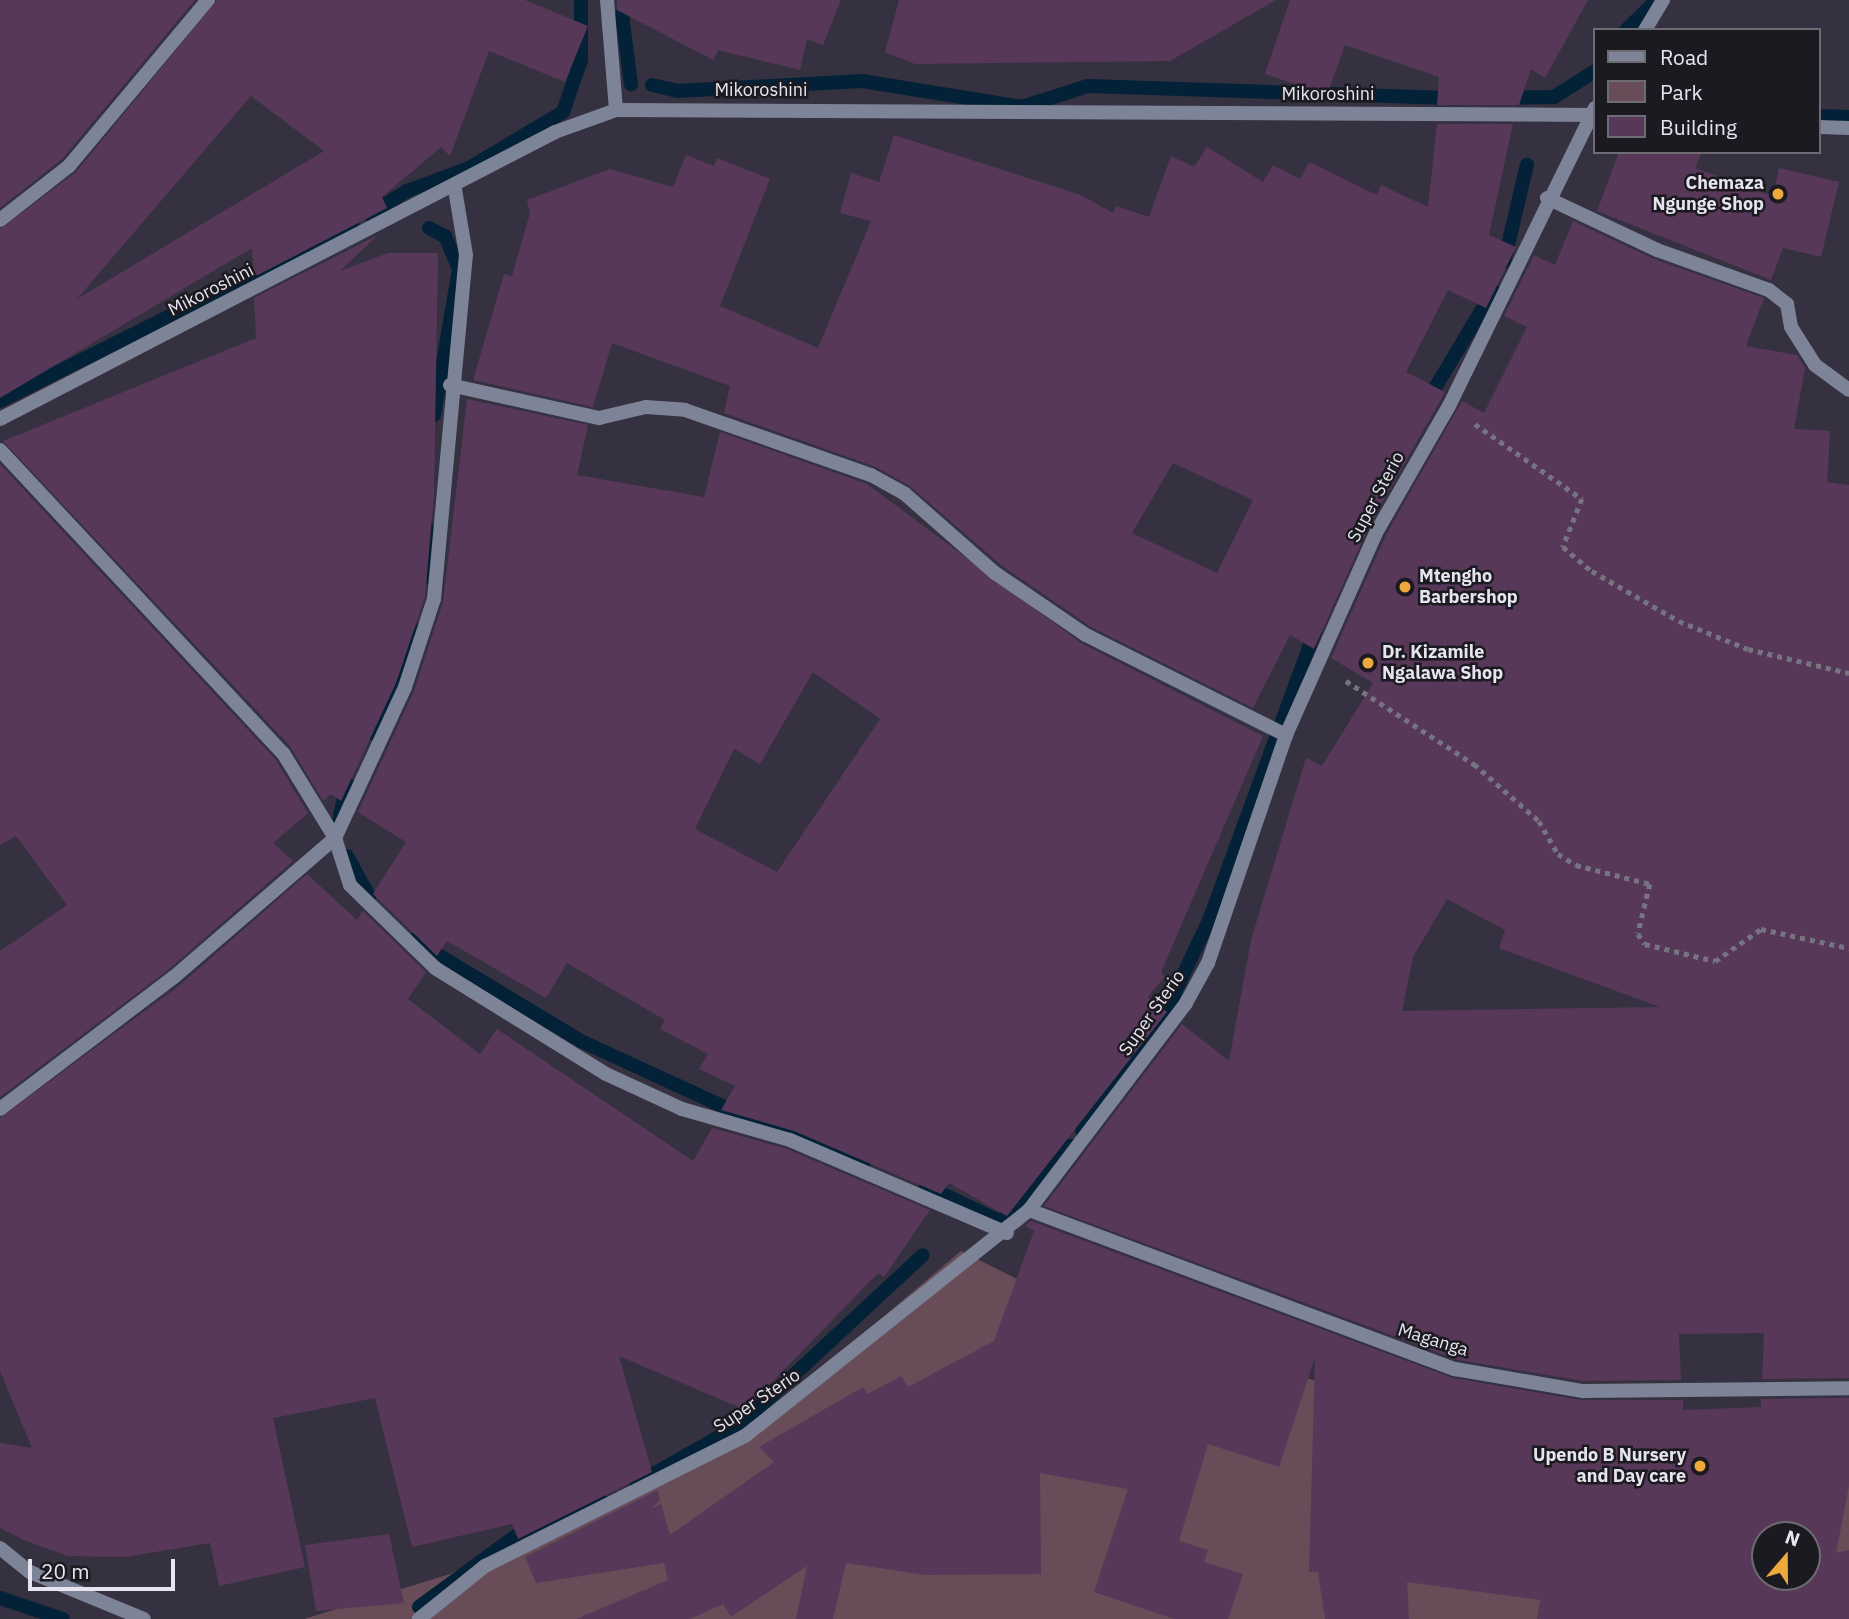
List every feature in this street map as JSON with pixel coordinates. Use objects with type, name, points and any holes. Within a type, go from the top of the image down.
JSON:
[{"type":"street","points":[[0,220],[69,166],[208,0]]},
{"type":"street","points":[[607,0],[616,110]]},
{"type":"street","points":[[1646,28],[1664,0]]},
{"type":"street","name":"Mikoroshini","points":[[0,419],[455,189],[555,132],[616,110],[1594,113]]},
{"type":"street","name":"Super Sterio","points":[[419,1619],[485,1566],[745,1436],[1007,1233],[1029,1210],[1186,1003],[1208,963],[1286,736],[1377,531],[1449,406],[1547,198],[1594,113]]},
{"type":"street","points":[[1821,127],[1849,128]]},
{"type":"street","points":[[0,1109],[174,977],[335,838],[405,687],[434,600],[450,385],[466,255],[455,189]]},
{"type":"street","points":[[1547,198],[1657,250],[1769,290],[1787,304],[1791,327],[1815,365],[1849,390]]},
{"type":"street","points":[[450,385],[598,418],[646,407],[685,410],[872,475],[905,494],[995,573],[1086,635],[1286,736]]},
{"type":"street","points":[[0,450],[284,753],[335,838],[350,886],[390,930],[435,968],[606,1074],[682,1109],[790,1140],[1007,1233]]},
{"type":"street","name":"Maganga","points":[[1029,1210],[1455,1369],[1583,1391],[1849,1388]]},
{"type":"street","points":[[0,1548],[30,1572],[144,1619]]},
{"type":"path","points":[[1449,406],[1581,499],[1563,547],[1592,571],[1679,621],[1748,649],[1849,673]]},
{"type":"path","points":[[1317,666],[1474,764],[1539,821],[1558,854],[1576,865],[1650,884],[1638,934],[1645,944],[1715,961],[1761,929],[1849,948]]},
{"type":"green space","points":[[961,1251],[1029,1285],[1185,1346],[1352,1390],[1849,1421],[1849,1619],[304,1619],[450,1574],[754,1426]]},
{"type":"building","points":[[0,0],[195,0],[62,159],[0,208]]},
{"type":"building","points":[[217,0],[525,0],[588,26],[565,82],[489,51],[450,156],[441,147],[382,197],[387,208],[254,277],[252,248],[0,398],[0,229],[76,172]],"holes":[[[251,96],[324,151],[77,299]]]},
{"type":"building","points":[[617,0],[841,0],[823,45],[807,39],[800,70],[718,50],[713,60],[617,10]]},
{"type":"building","points":[[899,0],[1276,0],[1170,61],[915,64],[885,52]]},
{"type":"building","points":[[1290,0],[1588,0],[1545,78],[1531,69],[1519,105],[1437,105],[1439,77],[1345,45],[1327,95],[1265,74]]},
{"type":"building","points":[[1437,124],[1513,124],[1489,235],[1516,247],[1486,308],[1448,290],[1406,372],[1445,392],[1369,526],[1314,649],[1290,635],[1253,708],[1091,627],[1001,565],[911,487],[876,467],[724,413],[730,386],[612,343],[593,407],[473,380],[504,274],[512,276],[530,213],[527,200],[610,169],[673,187],[686,155],[714,166],[717,158],[770,179],[720,306],[818,348],[871,221],[840,213],[851,173],[879,182],[894,135],[1081,195],[1113,213],[1116,206],[1149,217],[1171,156],[1194,167],[1207,147],[1263,182],[1273,165],[1300,179],[1309,162],[1377,195],[1381,185],[1428,207]],"holes":[[[1173,463],[1253,500],[1217,573],[1132,533]]]},
{"type":"building","points":[[1618,154],[1701,154],[1695,168],[1773,196],[1779,168],[1839,182],[1821,257],[1783,248],[1771,280],[1597,211]]},
{"type":"building","points":[[1573,221],[1654,259],[1764,298],[1746,346],[1797,355],[1805,368],[1794,429],[1830,431],[1827,482],[1849,485],[1849,1378],[1762,1379],[1764,1333],[1679,1334],[1681,1380],[1584,1381],[1458,1360],[1044,1206],[1182,1024],[1229,1061],[1251,940],[1306,758],[1322,766],[1373,683],[1331,658],[1386,535],[1462,401],[1484,413],[1527,327],[1504,316],[1534,255],[1555,265]],"holes":[[[1447,899],[1505,930],[1499,948],[1660,1007],[1402,1011],[1413,957]]]},
{"type":"building","points":[[378,235],[340,271],[388,253],[438,253],[434,495],[425,597],[396,683],[341,801],[331,794],[323,801],[290,746],[3,441],[256,338],[254,298]]},
{"type":"building","points":[[467,399],[588,425],[577,475],[704,497],[720,432],[867,484],[1081,643],[1263,736],[1161,972],[1165,976],[1148,997],[1167,1012],[1007,1216],[949,1183],[941,1194],[794,1131],[721,1110],[735,1086],[699,1069],[708,1054],[660,1029],[665,1020],[567,963],[546,998],[447,941],[437,956],[373,894],[406,842],[358,812],[414,691],[443,602]],"holes":[[[813,672],[880,719],[777,872],[695,829],[734,749],[760,764]]]},
{"type":"building","points":[[0,464],[275,759],[308,813],[273,843],[293,861],[168,970],[0,1097],[0,951],[67,905],[16,836],[0,845]]},
{"type":"building","points":[[307,874],[357,920],[363,911],[426,972],[408,999],[480,1054],[497,1029],[693,1161],[712,1128],[787,1149],[930,1210],[884,1277],[878,1273],[745,1410],[619,1356],[652,1472],[518,1539],[512,1524],[412,1547],[375,1398],[273,1418],[305,1567],[219,1586],[210,1543],[125,1557],[67,1556],[24,1540],[0,1528],[0,1443],[32,1448],[0,1371],[0,1118],[180,985]]},
{"type":"building","points":[[1031,1221],[1453,1378],[1581,1400],[1683,1400],[1683,1410],[1761,1407],[1761,1399],[1849,1398],[1849,1486],[1836,1553],[1849,1550],[1849,1619],[1537,1619],[1540,1600],[1407,1582],[1409,1619],[1325,1619],[1318,1572],[1309,1572],[1315,1357],[1279,1467],[1208,1444],[1179,1541],[1208,1550],[1204,1562],[1243,1574],[1228,1619],[1174,1619],[1094,1592],[1128,1489],[1040,1473],[1041,1574],[926,1575],[846,1563],[833,1619],[796,1619],[807,1566],[731,1617],[723,1604],[690,1619],[576,1619],[668,1580],[664,1563],[536,1583],[525,1557],[658,1490],[660,1500],[651,1509],[661,1504],[670,1535],[774,1462],[759,1447],[863,1387],[868,1394],[901,1376],[908,1387],[994,1341],[1034,1231],[1025,1226]]},
{"type":"building","points":[[389,1534],[404,1603],[316,1611],[305,1545]]},
{"type":"waterway","points":[[369,214],[407,191],[469,168],[563,112],[581,60],[581,0]]},
{"type":"waterway","points":[[628,0],[622,15],[631,84]]},
{"type":"waterway","points":[[1628,28],[1657,0]]},
{"type":"waterway","points":[[1504,98],[1554,97],[1594,72]]},
{"type":"waterway","points":[[652,85],[677,91],[862,81],[1022,107],[1088,86],[1455,98]]},
{"type":"waterway","points":[[1821,116],[1849,117]]},
{"type":"waterway","points":[[1504,262],[1527,165]]},
{"type":"waterway","points":[[0,401],[352,225]]},
{"type":"waterway","points":[[429,228],[445,236],[459,269],[434,415]]},
{"type":"waterway","points":[[1426,403],[1493,291]]},
{"type":"waterway","points":[[428,529],[432,579]]},
{"type":"waterway","points":[[1082,1130],[1159,1026],[1210,918],[1316,628]]},
{"type":"waterway","points":[[371,733],[422,629]]},
{"type":"waterway","points":[[337,831],[347,783]]},
{"type":"waterway","points":[[347,856],[369,896]]},
{"type":"waterway","points":[[413,940],[581,1041],[744,1116],[865,1160]]},
{"type":"waterway","points":[[926,1186],[1001,1222],[1070,1146]]},
{"type":"waterway","points":[[636,1484],[741,1424],[923,1255]]},
{"type":"waterway","points":[[419,1607],[521,1532],[603,1502]]},
{"type":"waterway","points":[[0,1598],[63,1619]]},
{"type":"place","name":"Chemaza Ngunge Shop","points":[[1778,194]]},
{"type":"place","name":"Mtengho Barbershop","points":[[1405,587]]},
{"type":"place","name":"Dr. Kizamile Ngalawa Shop","points":[[1368,663]]},
{"type":"place","name":"Upendo B Nursery and Day care","points":[[1700,1466]]}]
